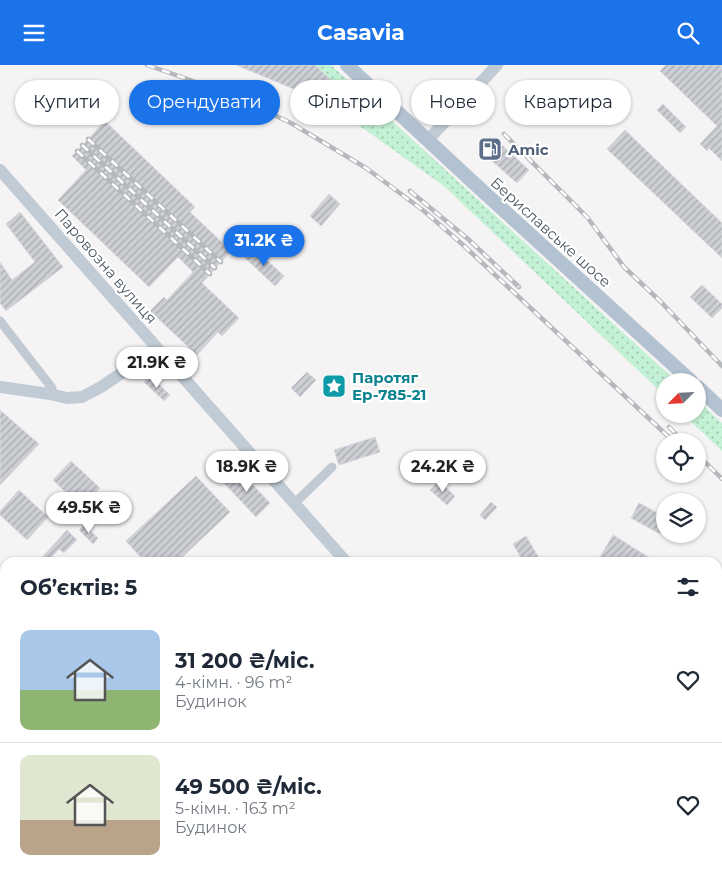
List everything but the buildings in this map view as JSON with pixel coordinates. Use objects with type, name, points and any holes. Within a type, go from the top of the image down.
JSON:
[{"type":"main road","name":"Бериславське шосе","points":[[347,65],[682,373]]},
{"type":"main road","points":[[428,141],[497,65]]},
{"type":"main road","name":"Паровозна вулиця","points":[[0,170],[342,557]]},
{"type":"main road","points":[[0,387],[67,398],[82,397],[101,387],[157,349]]},
{"type":"main road","points":[[706,395],[722,410]]},
{"type":"street","points":[[0,321],[52,388],[50,394]]},
{"type":"street","points":[[295,503],[332,467]]},
{"type":"green space","points":[[315,65],[331,65],[347,80],[331,80]]},
{"type":"green space","points":[[358,125],[397,125],[667,373],[656,373],[656,387],[444,186]]},
{"type":"green space","points":[[706,408],[722,423],[722,451],[706,436],[706,433],[703,433],[692,423],[706,423]]},
{"type":"railway","points":[[147,65],[210,87],[257,107],[291,123],[366,168],[424,211],[462,244],[664,433]]},
{"type":"railway","points":[[504,134],[587,217],[624,267],[660,301],[722,366]]},
{"type":"railway","points":[[88,139],[221,262]]},
{"type":"railway","points":[[82,145],[215,268]]},
{"type":"railway","points":[[77,151],[210,274]]},
{"type":"railway","points":[[410,191],[468,239],[519,287]]},
{"type":"railway","points":[[669,427],[675,433]]},
{"type":"railway","points":[[706,463],[722,479]]},
{"type":"place","name":"Amic","points":[[490,149]]},
{"type":"place","name":"Паротяг Ер-785-21","points":[[334,386]]}]
